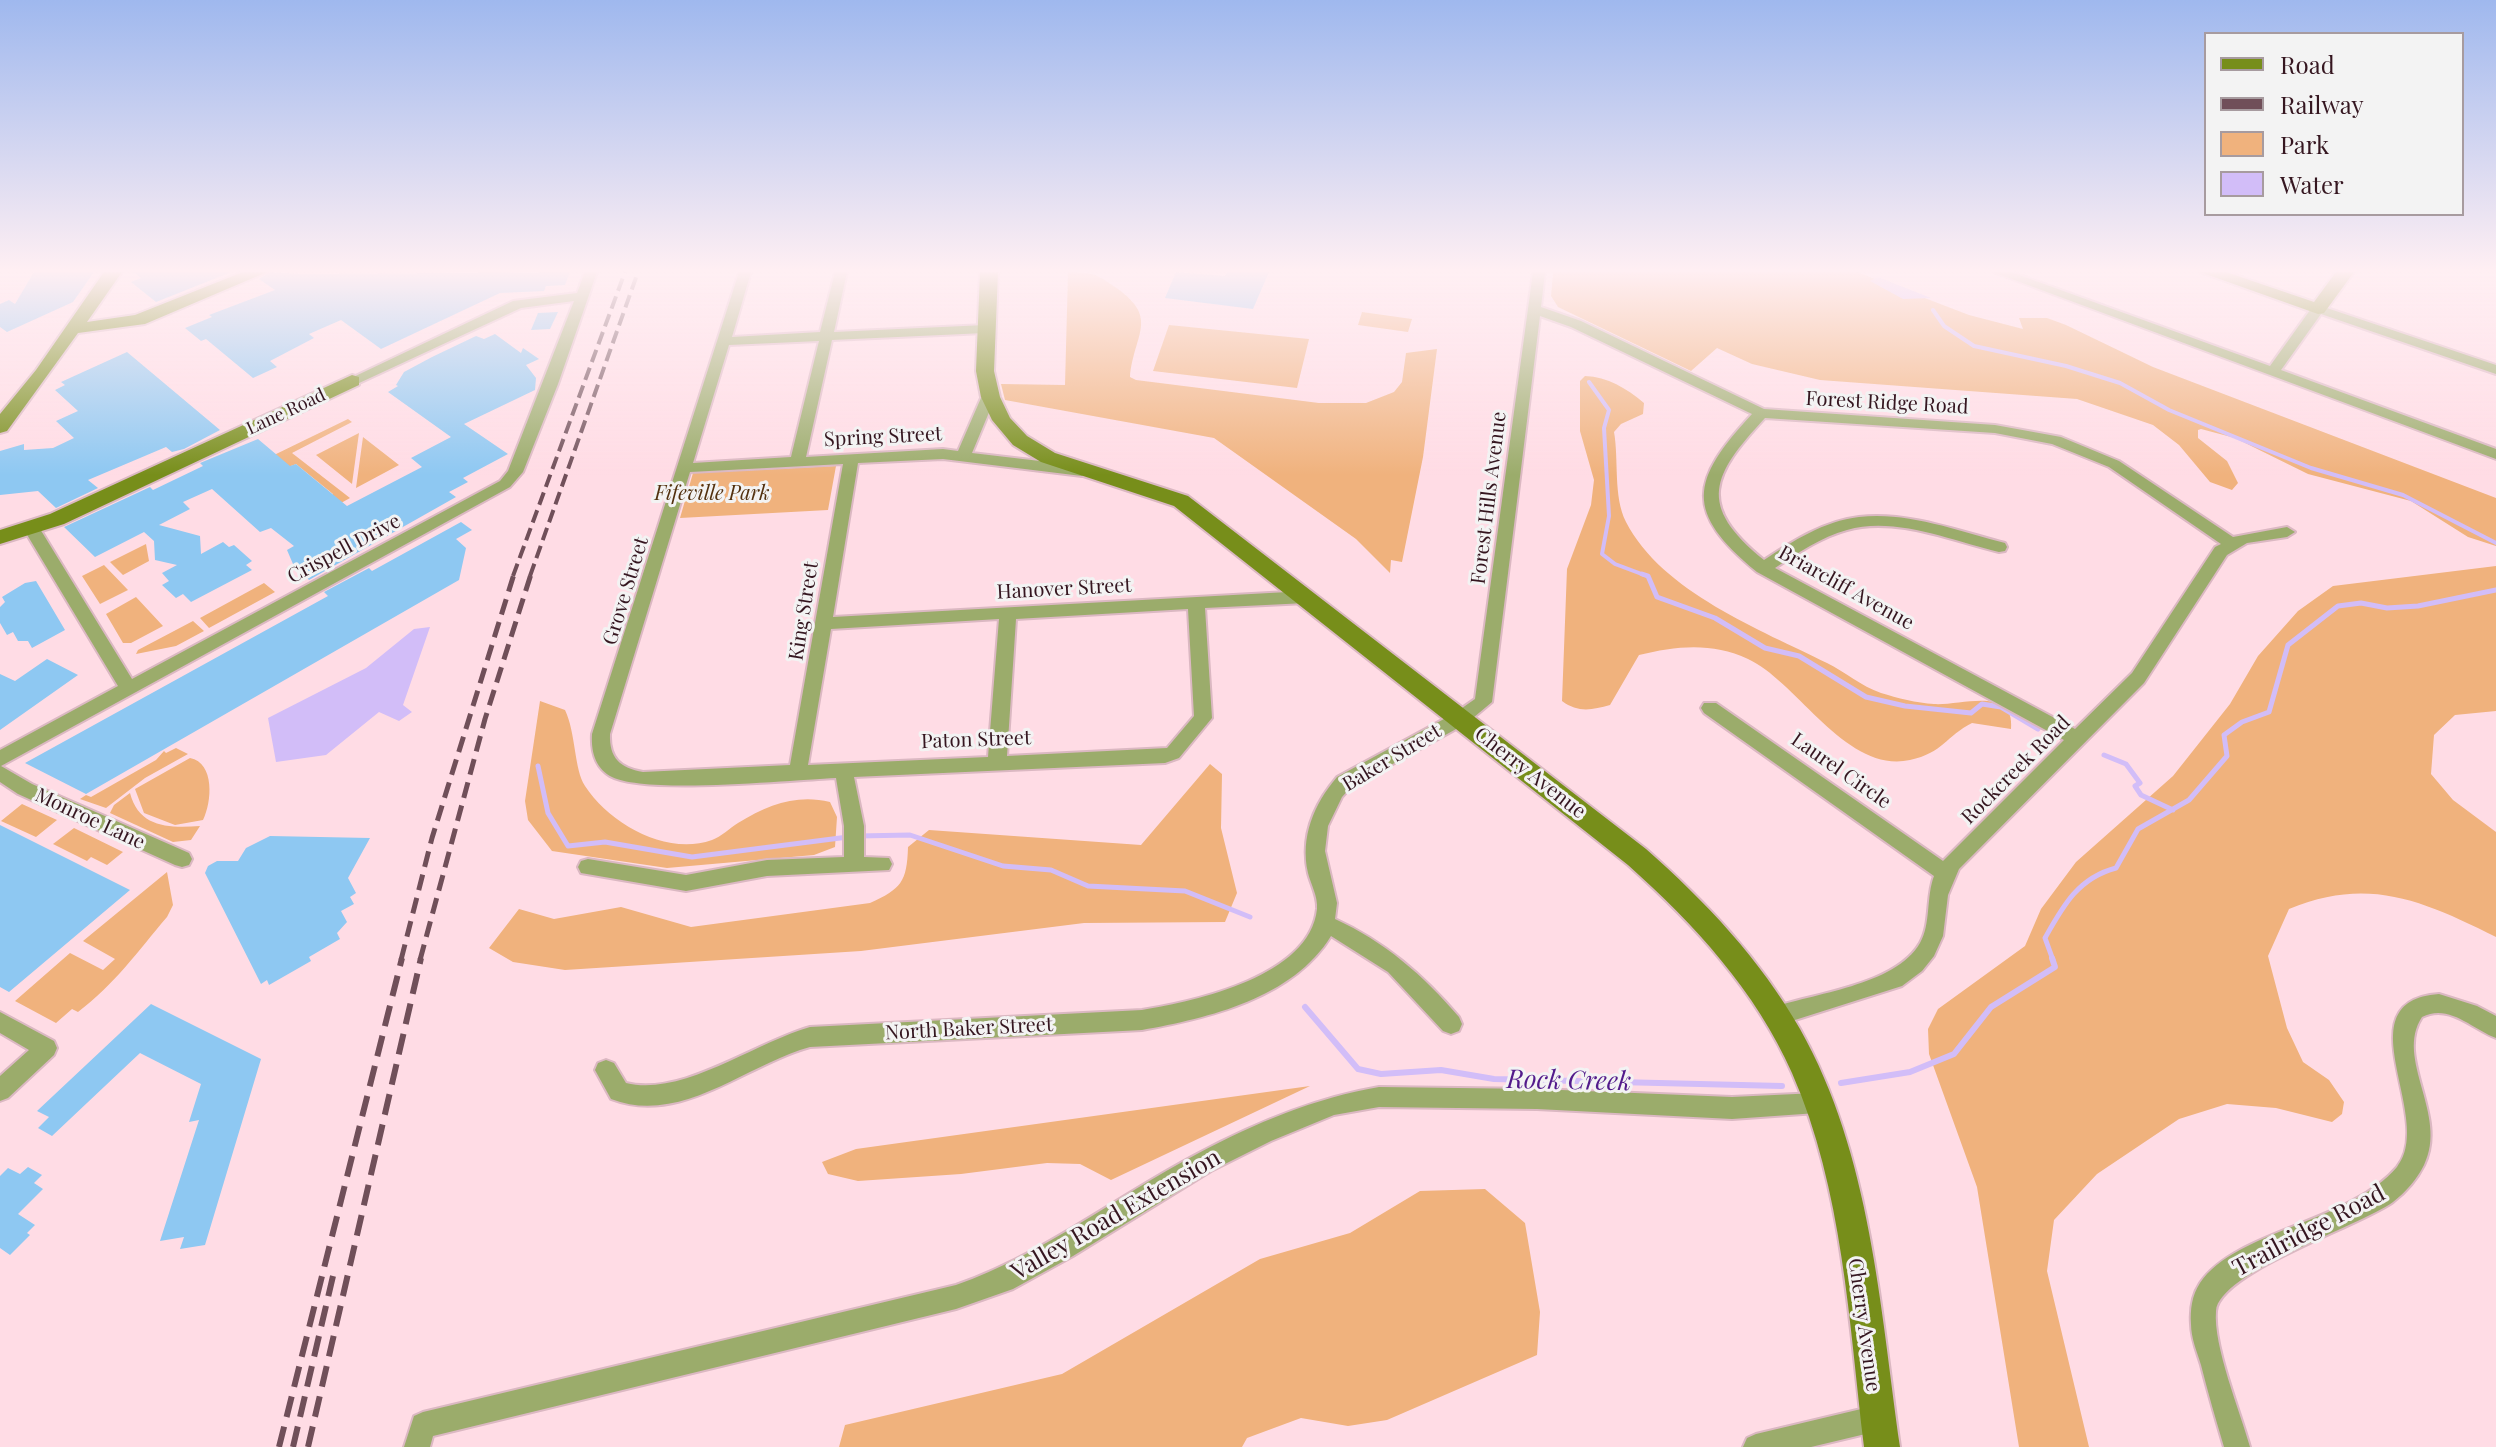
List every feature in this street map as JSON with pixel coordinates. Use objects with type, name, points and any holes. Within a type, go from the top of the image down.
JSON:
[{"type":"street","points":[[0,429],[24,407],[38,376],[64,340]]},
{"type":"street","name":"Lane Road","points":[[0,537],[31,528],[441,340]]},
{"type":"street","name":"Crispell Drive","points":[[0,759],[505,484],[515,472],[566,340]]},
{"type":"street","points":[[723,341],[761,340]]},
{"type":"street","points":[[798,461],[826,340]]},
{"type":"street","name":"Cherry Avenue","points":[[984,340],[983,370],[988,398],[1003,423],[1019,437],[1048,457],[1082,471],[1150,487],[1181,501],[1666,882],[1733,953],[1776,1016],[1805,1070],[1817,1103],[1849,1221],[1880,1433]]},
{"type":"street","name":"Forest Hills Avenue","points":[[1461,718],[1483,702],[1530,340]]},
{"type":"street","name":"Forest Ridge Road","points":[[1608,340],[1761,413],[1995,429],[2056,440],[2114,464],[2231,543]]},
{"type":"street","points":[[2184,340],[2496,454]]},
{"type":"street","points":[[2273,372],[2296,340]]},
{"type":"street","points":[[2407,340],[2496,370]]},
{"type":"street","name":"Grove Street","points":[[622,774],[606,764],[601,754],[601,734],[723,341]]},
{"type":"street","points":[[964,455],[988,398]]},
{"type":"street","name":"Briarcliff Avenue","points":[[1761,413],[1722,458],[1711,477],[1709,494],[1724,532],[1763,568],[2078,739]]},
{"type":"street","name":"Spring Street","points":[[684,468],[964,455],[1082,471]]},
{"type":"street","name":"King Street","points":[[798,770],[851,459]]},
{"type":"street","points":[[1763,568],[1820,536],[1859,522],[1890,523],[1999,547]]},
{"type":"street","points":[[0,529],[31,528],[129,689]]},
{"type":"street","points":[[2231,543],[2258,534],[2287,532]]},
{"type":"street","name":"Rockcreek Road","points":[[1945,873],[2138,678],[2221,551],[2231,543]]},
{"type":"street","name":"Hanover Street","points":[[824,623],[1306,597]]},
{"type":"street","name":"Paton Street","points":[[622,774],[643,779],[1173,753],[1203,718],[1205,710],[1196,605]]},
{"type":"street","points":[[997,761],[1008,614]]},
{"type":"street","name":"Laurel Circle","points":[[1710,708],[1945,873]]},
{"type":"street","name":"Baker Street","points":[[1326,924],[1328,909],[1315,858],[1316,838],[1331,798],[1344,782],[1461,718]]},
{"type":"street","points":[[843,768],[854,834],[854,865]]},
{"type":"street","name":"Monroe Lane","points":[[0,773],[25,789],[149,847],[182,859]]},
{"type":"street","points":[[588,867],[686,883],[767,868],[882,864]]},
{"type":"street","points":[[1776,1016],[1895,980],[1912,969],[1934,940],[1938,893],[1945,873]]},
{"type":"street","points":[[1326,924],[1380,952],[1405,973],[1451,1024]]},
{"type":"street","name":"North Baker Street","points":[[606,1070],[619,1092],[646,1099],[699,1084],[770,1048],[810,1037],[1142,1020],[1182,1015],[1233,999],[1268,981],[1306,952],[1326,924]]},
{"type":"street","name":"Trailridge Road","points":[[2237,1447],[2203,1329],[2203,1310],[2208,1293],[2218,1280],[2248,1262],[2379,1198],[2400,1181],[2416,1160],[2421,1127],[2403,1039],[2406,1023],[2415,1010],[2425,1005],[2454,1006],[2496,1028]]},
{"type":"street","points":[[0,1022],[46,1048],[0,1091]]},
{"type":"street","name":"Valley Road Extension","points":[[420,1436],[900,1313],[1004,1280],[1065,1248],[1227,1151],[1298,1117],[1334,1105],[1379,1097],[1537,1099],[1732,1108],[1817,1103]]},
{"type":"street","points":[[1756,1447],[1880,1433]]},
{"type":"green space","points":[[1066,340],[1138,340],[1130,377],[1136,380],[1319,403],[1366,403],[1394,392],[1402,382],[1406,353],[1437,349],[1423,457],[1402,562],[1391,560],[1390,573],[1356,539],[1214,438],[1005,400],[1001,384],[1065,385]]},
{"type":"green space","points":[[1164,340],[1309,340],[1297,388],[1153,371]]},
{"type":"green space","points":[[1626,340],[2096,340],[2153,367],[2496,498],[2496,546],[2468,537],[2411,501],[2308,474],[2235,438],[2198,430],[2198,438],[2227,461],[2238,483],[2232,490],[2210,482],[2179,445],[2153,425],[2077,399],[1820,380],[1752,364],[1717,348],[1691,371]]},
{"type":"green space","points":[[1585,376],[1616,384],[1644,403],[1643,414],[1621,424],[1614,432],[1618,489],[1626,522],[1642,547],[1663,569],[1715,606],[1874,690],[1927,703],[1995,702],[2010,715],[2011,729],[1972,723],[1930,753],[1910,760],[1887,761],[1865,753],[1844,740],[1785,686],[1748,659],[1721,650],[1694,647],[1639,655],[1610,705],[1585,709],[1562,701],[1567,569],[1591,505],[1594,480],[1580,431],[1580,381]]},
{"type":"green space","points":[[348,419],[352,422],[292,453],[350,498],[332,508],[333,494],[296,464],[286,468],[272,456]]},
{"type":"green space","points":[[359,433],[352,484],[316,455]]},
{"type":"green space","points":[[363,437],[399,465],[356,488]]},
{"type":"green space","name":"Fifeville Park","points":[[836,466],[828,510],[680,518],[693,473]]},
{"type":"green space","points":[[146,544],[149,561],[123,575],[110,562]]},
{"type":"green space","points":[[104,565],[128,590],[100,604],[82,576]]},
{"type":"green space","points":[[2496,566],[2496,711],[2455,715],[2434,735],[2431,774],[2453,800],[2496,832],[2496,937],[2444,913],[2395,897],[2345,894],[2289,909],[2268,956],[2287,1028],[2303,1062],[2329,1080],[2344,1102],[2342,1114],[2332,1122],[2276,1108],[2227,1104],[2179,1119],[2097,1174],[2054,1220],[2047,1271],[2089,1447],[2019,1447],[1977,1187],[1929,1054],[1928,1029],[1938,1009],[2025,946],[2041,909],[2076,862],[2173,776],[2230,704],[2258,656],[2298,611],[2333,586]]},
{"type":"green space","points":[[264,583],[275,592],[209,628],[200,618]]},
{"type":"green space","points":[[136,597],[163,626],[131,643],[123,643],[106,614]]},
{"type":"green space","points":[[193,621],[204,631],[176,646],[136,654],[138,650]]},
{"type":"green space","points":[[540,701],[565,710],[585,786],[609,813],[641,833],[676,844],[694,844],[715,839],[771,806],[806,799],[830,802],[837,817],[835,847],[814,855],[667,868],[552,851],[528,820],[525,801]]},
{"type":"green space","points":[[176,748],[188,754],[145,778],[106,808],[80,799],[86,795],[91,797],[156,760],[164,751],[166,753]]},
{"type":"green space","points":[[190,758],[204,767],[209,784],[203,820],[175,825],[144,813],[135,789]]},
{"type":"green space","points":[[1210,764],[1222,774],[1221,828],[1237,893],[1225,922],[1084,923],[861,951],[565,970],[513,962],[489,948],[519,909],[554,919],[621,907],[691,927],[870,903],[900,883],[906,869],[908,847],[929,830],[1141,845]]},
{"type":"green space","points":[[130,793],[134,805],[148,819],[167,826],[200,826],[191,840],[173,842],[110,813],[114,805]]},
{"type":"green space","points":[[22,804],[57,820],[36,837],[1,821]]},
{"type":"green space","points":[[74,828],[123,852],[107,865],[91,857],[87,861],[53,844]]},
{"type":"green space","points":[[167,872],[173,905],[167,917],[91,1002],[78,1012],[72,1009],[56,1023],[15,1001],[70,953],[103,970],[115,959],[83,941]]},
{"type":"green space","points":[[1310,1086],[1111,1180],[1080,1164],[1047,1163],[961,1174],[858,1181],[828,1174],[822,1162],[856,1149]]},
{"type":"green space","points":[[1485,1189],[1525,1223],[1540,1312],[1537,1355],[1387,1420],[1348,1426],[1301,1418],[1247,1438],[1242,1447],[839,1447],[845,1425],[1062,1374],[1260,1259],[1350,1233],[1420,1191]]},
{"type":"water","points":[[430,627],[403,705],[412,712],[399,721],[379,712],[326,755],[276,762],[268,718],[366,668],[414,629]]},
{"type":"building","points":[[207,340],[311,340],[270,361],[277,367],[253,378]]},
{"type":"building","points":[[368,340],[401,340],[381,349]]},
{"type":"building","points":[[469,340],[503,340],[521,353],[523,348],[539,359],[526,365],[536,378],[535,390],[464,424],[508,454],[463,478],[468,482],[449,492],[456,497],[309,580],[293,564],[287,550],[294,546],[271,528],[260,532],[212,489],[183,502],[190,509],[159,525],[200,536],[201,554],[223,542],[229,547],[234,545],[252,561],[246,565],[252,570],[191,602],[183,594],[176,598],[162,585],[169,581],[162,573],[177,565],[155,560],[154,541],[144,532],[95,557],[64,527],[150,487],[153,490],[203,466],[200,463],[258,439],[290,466],[296,464],[347,506],[422,467],[411,458],[451,437],[388,392],[398,386],[404,372]]},
{"type":"building","points":[[127,352],[220,430],[184,449],[172,452],[166,447],[88,480],[98,488],[56,508],[38,491],[0,495],[0,451],[24,444],[24,450],[53,448],[74,438],[56,421],[78,411],[55,390],[65,385],[61,382]]},
{"type":"building","points":[[461,522],[472,530],[456,539],[466,548],[459,580],[86,794],[25,763],[328,596],[324,592],[369,568],[372,571]]},
{"type":"building","points":[[36,581],[65,630],[32,648],[28,641],[18,641],[13,632],[7,635],[0,623],[0,607],[5,602],[2,597],[25,583]]},
{"type":"building","points":[[47,659],[78,675],[0,730],[0,674],[15,681]]},
{"type":"building","points":[[0,825],[130,890],[9,992],[0,987]]},
{"type":"building","points":[[270,836],[370,838],[348,878],[356,893],[350,897],[354,904],[341,911],[347,922],[337,933],[340,939],[309,957],[311,961],[269,985],[267,980],[261,984],[205,873],[208,866],[217,861],[238,861],[246,848]]},
{"type":"building","points":[[151,1004],[261,1059],[205,1245],[180,1249],[184,1237],[160,1241],[199,1120],[189,1122],[201,1084],[140,1053],[52,1136],[38,1128],[49,1117],[37,1111]]},
{"type":"building","points":[[28,1167],[42,1175],[34,1183],[43,1189],[18,1214],[35,1225],[27,1233],[30,1235],[10,1255],[0,1248],[0,1176],[8,1168],[20,1174]]},
{"type":"waterway","points":[[1964,340],[1974,346],[2066,366],[2120,383],[2169,410],[2311,468],[2403,495],[2496,543]]},
{"type":"waterway","points":[[1589,382],[1609,410],[1604,428],[1609,516],[1602,554],[1615,564],[1647,576]]},
{"type":"waterway","points":[[1642,574],[1648,576],[1657,597],[1715,618],[1765,648],[1799,656],[1866,697],[1905,706],[1971,713],[1982,704],[2001,707],[2038,729]]},
{"type":"waterway","name":"Rock Creek","points":[[2172,810],[2189,800],[2227,756],[2224,735],[2242,722],[2269,712],[2288,645],[2338,606],[2361,603],[2387,608],[2418,606],[2496,590]]},
{"type":"waterway","points":[[2104,755],[2126,764],[2140,783],[2135,786],[2141,795],[2172,810]]},
{"type":"waterway","points":[[538,766],[548,813],[568,846],[605,842],[692,857],[848,837]]},
{"type":"waterway","name":"Rock Creek","points":[[2053,960],[2045,938],[2073,895],[2091,879],[2116,868],[2138,829],[2172,810]]},
{"type":"waterway","points":[[858,836],[910,835],[1003,866],[1051,870],[1088,886],[1185,891],[1250,917]]},
{"type":"waterway","name":"Rock Creek","points":[[1841,1083],[1910,1072],[1954,1054],[1991,1007],[2055,967],[2052,958]]},
{"type":"waterway","name":"Rock Creek","points":[[1305,1007],[1358,1069],[1381,1074],[1441,1070],[1494,1079],[1782,1086]]},
{"type":"railway","points":[[513,576],[600,340]]},
{"type":"railway","points":[[530,576],[614,340]]},
{"type":"railway","points":[[401,960],[432,838],[514,574]]},
{"type":"railway","points":[[420,960],[485,719],[531,574]]},
{"type":"railway","points":[[279,1447],[402,958]]},
{"type":"railway","points":[[308,1447],[421,958]]},
{"type":"railway","points":[[293,1447],[333,1276]]}]
